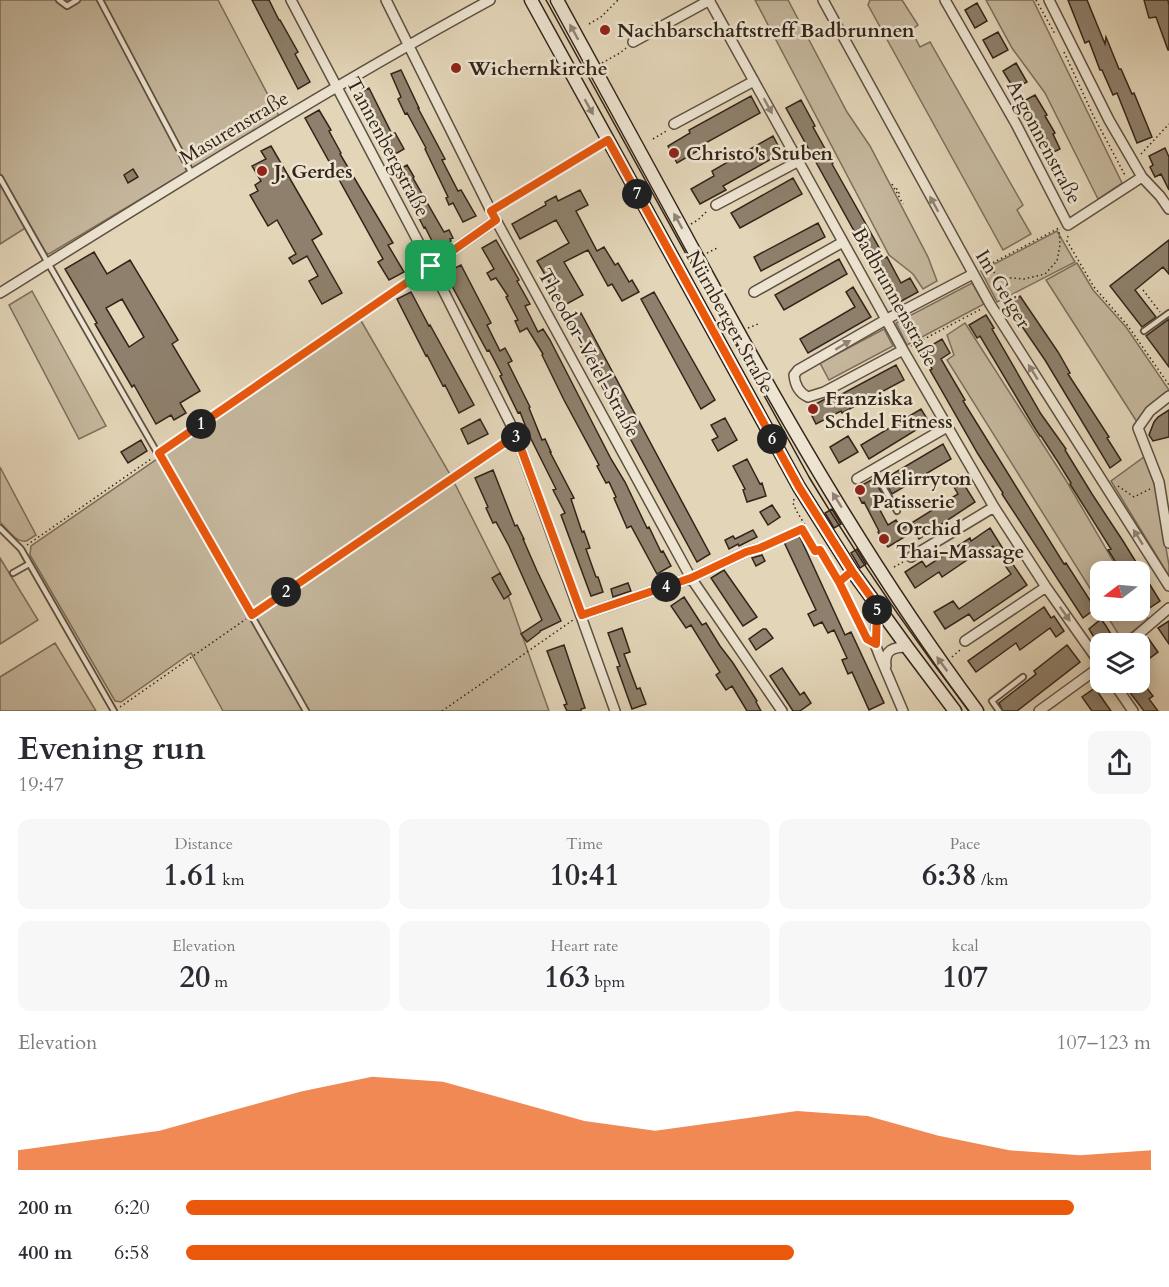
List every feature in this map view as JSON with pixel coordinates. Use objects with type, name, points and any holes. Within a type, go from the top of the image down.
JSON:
[{"type":"main road","name":"Nürnberger Straße","points":[[531,0],[799,487],[852,571],[955,711]]},
{"type":"main road","name":"Nürnberger Straße","points":[[557,0],[738,333],[806,452],[889,585],[977,711]]},
{"type":"street","name":"Tannenbergstraße","points":[[291,0],[431,266],[516,435],[615,711]]},
{"type":"street","name":"Theodor-Veiel-Straße","points":[[386,0],[491,211],[691,578],[782,711]]},
{"type":"street","name":"Masurenstraße","points":[[0,293],[336,87],[408,44],[490,0]]},
{"type":"street","points":[[633,42],[709,0]]},
{"type":"street","name":"Badbrunnenstraße","points":[[709,0],[947,427],[994,507],[1090,649]]},
{"type":"street","name":"Im Geiger","points":[[823,0],[990,304],[1169,586]]},
{"type":"street","name":"Argonnenstraße","points":[[945,0],[1016,124],[1068,225],[1142,177]]},
{"type":"street","points":[[1049,0],[1109,120],[1142,177],[1169,209]]},
{"type":"street","points":[[674,124],[754,81]]},
{"type":"street","points":[[716,204],[799,161]]},
{"type":"street","points":[[431,266],[496,220]]},
{"type":"street","points":[[754,292],[843,242]]},
{"type":"street","points":[[903,350],[824,392],[808,397],[799,390],[795,382],[794,375],[798,370],[887,319],[973,274]]},
{"type":"street","points":[[1169,396],[1150,411],[1138,428],[1159,482],[1169,543]]},
{"type":"street","points":[[857,479],[947,427]]},
{"type":"street","points":[[911,557],[994,507]]},
{"type":"street","points":[[582,615],[691,578],[746,552],[760,548]]},
{"type":"street","points":[[965,641],[1046,587]]},
{"type":"street","points":[[876,604],[876,644],[903,711]]},
{"type":"street","points":[[1140,633],[1169,608]]},
{"type":"street","points":[[886,671],[887,653],[896,647],[907,647]]},
{"type":"street","points":[[1039,711],[1090,673]]},
{"type":"street","points":[[1121,693],[1133,711]]},
{"type":"lane","points":[[59,0],[67,6],[77,0]]},
{"type":"lane","points":[[100,0],[192,174]]},
{"type":"lane","points":[[0,178],[306,711]]},
{"type":"lane","points":[[1144,332],[1169,313]]},
{"type":"lane","points":[[873,469],[897,511]]},
{"type":"lane","points":[[0,528],[21,549],[114,711]]},
{"type":"lane","points":[[13,573],[29,564]]},
{"type":"lane","points":[[999,711],[992,701],[1023,677]]},
{"type":"path","points":[[589,24],[601,17],[618,0]]},
{"type":"path","points":[[1036,0],[1059,42]]},
{"type":"path","points":[[608,60],[633,42]]},
{"type":"path","points":[[1064,52],[1093,116],[1130,185]]},
{"type":"path","points":[[653,139],[674,124]]},
{"type":"path","points":[[1132,159],[1147,148],[1169,124]]},
{"type":"path","points":[[491,211],[608,140]]},
{"type":"path","points":[[892,184],[900,194],[903,204]]},
{"type":"path","points":[[682,228],[698,220],[716,204]]},
{"type":"path","points":[[1059,228],[1060,245],[1057,261],[1045,274],[1024,279],[1002,277],[986,267],[1059,228]]},
{"type":"path","points":[[1068,241],[1094,287],[1128,326],[1169,385]]},
{"type":"path","points":[[21,549],[431,266]]},
{"type":"path","points":[[1143,290],[1164,317]]},
{"type":"path","points":[[903,350],[990,304]]},
{"type":"path","points":[[114,711],[516,435]]},
{"type":"path","points":[[1117,486],[1134,497],[1159,482]]},
{"type":"path","points":[[794,497],[793,503],[796,510],[839,582],[867,639],[876,644]]},
{"type":"path","points":[[760,548],[802,529],[815,551],[820,550]]},
{"type":"path","points":[[839,582],[852,571]]},
{"type":"path","points":[[855,615],[876,604]]},
{"type":"path","points":[[442,711],[582,615]]},
{"type":"path","points":[[942,664],[953,656],[965,641]]},
{"type":"shaded area","points":[[0,0],[218,0],[279,116],[49,254],[46,253],[30,225],[0,244]]},
{"type":"shaded area","points":[[755,0],[788,0],[847,112],[870,146],[928,257],[937,281],[923,289],[913,274],[889,255]]},
{"type":"shaded area","points":[[870,0],[902,0],[918,25],[911,30],[920,47],[930,42],[1023,205],[1017,210],[1031,234],[1003,250],[868,5]]},
{"type":"shaded area","points":[[986,0],[1033,0],[1122,183],[1098,199],[1045,93],[1012,48]]},
{"type":"shaded area","points":[[1057,231],[1075,262],[997,302],[981,271]]},
{"type":"shaded area","points":[[1077,263],[1093,290],[1126,327],[1169,390],[1137,422],[1046,280]]},
{"type":"shaded area","points":[[972,283],[984,304],[907,345],[896,323]]},
{"type":"shaded area","points":[[32,291],[106,426],[79,439],[9,305]]},
{"type":"shaded area","points":[[360,319],[451,476],[500,573],[549,711],[223,711],[191,653],[121,702],[115,701],[30,555],[31,546]]},
{"type":"shaded area","points":[[965,323],[1067,482],[1113,561],[1090,561],[1090,588],[947,360],[954,355],[947,335]]},
{"type":"shaded area","points":[[884,329],[893,346],[829,380],[820,363]]},
{"type":"shaded area","points":[[1144,457],[1155,486],[1169,576],[1111,481]]},
{"type":"shaded area","points":[[0,467],[36,535],[26,541],[19,540],[0,522]]},
{"type":"shaded area","points":[[0,558],[38,620],[0,644]]},
{"type":"shaded area","points":[[1110,621],[1146,621],[1131,633],[1118,633]]},
{"type":"shaded area","points":[[55,643],[96,711],[0,711],[0,677]]},
{"type":"building","points":[[252,0],[269,0],[298,52],[295,54],[310,82],[298,89]]},
{"type":"building","points":[[1068,0],[1087,0],[1105,44],[1106,37],[1119,69],[1132,94],[1134,93],[1152,137],[1137,143],[1117,93],[1113,95],[1089,41],[1085,43]]},
{"type":"building","points":[[1144,0],[1168,0],[1169,50],[1156,17],[1149,18]]},
{"type":"building","points":[[977,3],[987,21],[975,28],[965,10]]},
{"type":"building","points":[[998,32],[1008,50],[993,58],[983,40]]},
{"type":"building","points":[[1016,63],[1027,82],[1014,89],[1003,71]]},
{"type":"building","points":[[401,70],[445,159],[442,160],[458,191],[461,190],[476,216],[463,222],[453,203],[449,205],[446,198],[448,197],[426,148],[398,99],[401,97],[391,74]]},
{"type":"building","points":[[369,88],[392,134],[395,133],[404,149],[392,156],[379,131],[375,133],[355,95]]},
{"type":"building","points":[[1035,95],[1047,115],[1045,116],[1055,133],[1053,134],[1060,149],[1048,155],[1039,133],[1024,109],[1022,111],[1018,104]]},
{"type":"building","points":[[751,96],[760,113],[700,146],[701,149],[677,163],[668,146],[690,133],[689,130]]},
{"type":"building","points":[[801,100],[832,164],[885,258],[887,257],[901,283],[910,278],[918,292],[898,303],[886,284],[884,285],[786,108]]},
{"type":"building","points":[[319,110],[331,130],[329,131],[340,154],[393,243],[388,245],[404,272],[389,280],[378,262],[383,259],[305,118]]},
{"type":"building","points":[[773,136],[782,153],[723,186],[726,190],[700,204],[691,189],[714,176],[712,171]]},
{"type":"building","points":[[271,146],[322,234],[312,240],[342,293],[322,304],[309,281],[318,276],[307,256],[293,264],[289,258],[296,254],[277,220],[268,226],[250,195],[258,191],[255,185],[261,181],[252,166],[266,159],[261,151]]},
{"type":"building","points":[[1165,148],[1169,157],[1169,190],[1161,174],[1155,177],[1150,167],[1153,165],[1149,156]]},
{"type":"building","points":[[407,165],[444,232],[449,230],[453,238],[438,248],[424,228],[396,171]]},
{"type":"building","points":[[133,169],[138,177],[128,183],[124,175]]},
{"type":"building","points":[[793,178],[802,194],[740,228],[731,213]]},
{"type":"building","points":[[580,190],[588,205],[576,211],[597,251],[604,247],[615,265],[618,263],[629,282],[632,280],[639,292],[622,301],[612,284],[608,286],[588,250],[564,262],[583,295],[563,306],[537,261],[569,243],[556,220],[520,239],[512,224],[546,205],[545,202],[556,196],[558,201]]},
{"type":"building","points":[[818,223],[825,237],[761,271],[754,257]]},
{"type":"building","points":[[496,240],[530,304],[525,306],[538,332],[543,329],[550,340],[647,528],[649,527],[661,552],[663,551],[671,566],[657,574],[631,526],[627,528],[609,482],[606,483],[597,466],[599,465],[564,400],[543,354],[527,328],[520,332],[515,321],[518,320],[506,297],[508,296],[496,278],[491,280],[487,273],[494,269],[482,248]]},
{"type":"building","points":[[1169,240],[1169,274],[1163,267],[1135,290],[1156,317],[1142,327],[1110,286]]},
{"type":"building","points":[[94,252],[107,274],[130,260],[178,340],[172,344],[200,391],[180,403],[186,413],[174,420],[171,415],[156,424],[95,324],[97,323],[65,269]],"holes":[[[122,299],[144,337],[129,347],[106,308]]]},
{"type":"building","points":[[839,259],[847,274],[784,310],[775,295]]},
{"type":"building","points":[[461,265],[491,323],[487,325],[500,351],[505,348],[512,361],[508,363],[530,407],[542,440],[545,439],[574,498],[571,499],[590,548],[586,549],[603,592],[591,596],[561,515],[565,513],[553,490],[556,489],[520,412],[518,413],[500,376],[502,375],[445,273]]},
{"type":"building","points":[[853,287],[871,317],[808,353],[800,339],[855,307],[846,292]]},
{"type":"building","points":[[411,292],[474,405],[459,413],[397,299]]},
{"type":"building","points":[[654,292],[715,400],[701,409],[641,299]]},
{"type":"building","points":[[1020,296],[1058,352],[1070,373],[1068,374],[1109,437],[1107,438],[1121,460],[1110,468],[1009,303]]},
{"type":"building","points":[[581,313],[710,554],[697,562],[567,320]]},
{"type":"building","points":[[986,315],[1041,414],[1066,449],[1135,561],[1115,561],[1108,550],[1111,549],[1071,483],[980,336],[977,338],[969,325]]},
{"type":"building","points":[[1169,319],[1169,367],[1146,336]]},
{"type":"building","points":[[942,339],[950,353],[941,359],[965,400],[963,401],[1064,564],[1066,563],[1090,600],[1090,613],[1083,618],[1002,494],[930,370],[932,369],[922,351]]},
{"type":"building","points":[[896,365],[904,380],[816,424],[808,408],[827,398],[829,401]]},
{"type":"building","points":[[921,409],[929,422],[869,459],[861,445]]},
{"type":"building","points":[[1169,410],[1169,437],[1153,441],[1149,435],[1154,422]]},
{"type":"building","points":[[725,418],[737,440],[718,451],[712,440],[718,437],[711,425]]},
{"type":"building","points":[[480,419],[488,434],[468,444],[461,429]]},
{"type":"building","points":[[848,436],[858,452],[839,463],[830,447]]},
{"type":"building","points":[[141,440],[147,451],[128,463],[121,452]]},
{"type":"building","points":[[943,444],[951,459],[892,494],[884,479]]},
{"type":"building","points":[[747,459],[760,484],[762,483],[766,496],[747,502],[743,490],[745,489],[733,466]]},
{"type":"building","points":[[493,470],[515,526],[517,525],[524,539],[561,621],[540,631],[527,642],[521,634],[542,620],[509,546],[496,522],[493,523],[475,478]]},
{"type":"building","points":[[958,475],[975,502],[919,539],[914,531],[888,547],[855,489],[873,479],[882,493],[873,497],[888,525],[896,520],[902,529],[958,494],[950,480]]},
{"type":"building","points":[[772,505],[780,517],[768,525],[760,512]]},
{"type":"building","points":[[832,509],[841,524],[834,528],[825,513]]},
{"type":"building","points":[[990,528],[1005,552],[999,556],[993,546],[980,555],[979,552],[942,577],[939,572],[915,588],[905,572],[922,561],[926,567],[970,538],[971,541]]},
{"type":"building","points":[[753,530],[757,537],[729,549],[725,540],[733,536],[735,539]]},
{"type":"building","points":[[799,535],[845,635],[851,632],[884,703],[869,710],[852,672],[848,674],[842,660],[847,658],[834,630],[828,633],[822,622],[814,626],[808,614],[816,610],[784,542]]},
{"type":"building","points":[[857,549],[866,564],[860,568],[851,553]]},
{"type":"building","points":[[762,555],[765,561],[756,566],[752,558]]},
{"type":"building","points":[[1008,557],[1027,585],[974,621],[969,614],[945,629],[934,612],[953,601],[959,609],[1011,574],[1002,561]]},
{"type":"building","points":[[724,570],[757,617],[743,626],[711,578]]},
{"type":"building","points":[[500,573],[511,594],[504,599],[492,578]]},
{"type":"building","points":[[628,583],[631,591],[613,597],[611,589]]},
{"type":"building","points":[[1150,585],[1160,601],[1150,608]]},
{"type":"building","points":[[684,597],[702,625],[706,623],[757,701],[761,711],[747,711],[732,686],[726,690],[716,675],[720,672],[691,625],[686,628],[671,606]]},
{"type":"building","points":[[1044,607],[1051,618],[1054,616],[1064,631],[1056,637],[1050,628],[1020,650],[1016,643],[976,672],[968,661]]},
{"type":"building","points":[[1099,621],[1102,621],[1110,633],[1091,633],[1089,629]]},
{"type":"building","points":[[1169,621],[1169,644],[1158,628]]},
{"type":"building","points":[[622,628],[630,652],[624,654],[637,689],[640,688],[646,704],[632,709],[608,633]]},
{"type":"building","points":[[766,629],[773,638],[756,650],[749,639]]},
{"type":"building","points":[[1150,641],[1158,652],[1150,658]]},
{"type":"building","points":[[564,645],[585,708],[581,711],[567,711],[564,705],[567,704],[547,651]]},
{"type":"building","points":[[1067,645],[1080,662],[1017,711],[1003,711],[999,703],[1036,674],[1034,671]]},
{"type":"building","points":[[782,668],[800,695],[804,692],[811,703],[800,711],[793,711],[770,676]]},
{"type":"building","points":[[1090,691],[1098,693],[1111,711],[1092,711],[1082,697]]},
{"type":"building","points":[[1150,692],[1153,696],[1149,699],[1158,711],[1144,711],[1130,693]]},
{"type":"tram line","points":[[546,0],[809,477],[886,596],[969,711]]},
{"type":"place","name":"Nachbarschaftstreff Badbrunnen","points":[[605,30]]},
{"type":"place","name":"Wichernkirche","points":[[456,68]]},
{"type":"place","name":"Christo's Stuben","points":[[674,153]]},
{"type":"place","name":"J. Gerdes","points":[[262,171]]},
{"type":"place","name":"Franziska Schdel Fitness","points":[[813,409]]},
{"type":"place","name":"Melirryton Patisserie","points":[[860,490]]},
{"type":"place","name":"Orchid Thai-Massage","points":[[884,539]]},
{"type":"route","points":[[431,266],[159,453],[252,615],[516,435],[582,615],[691,578],[802,529],[815,551],[820,550],[839,582],[852,571],[877,606],[876,644],[867,639],[839,582],[852,571],[799,487],[608,140],[491,211],[496,220],[431,266]]}]
